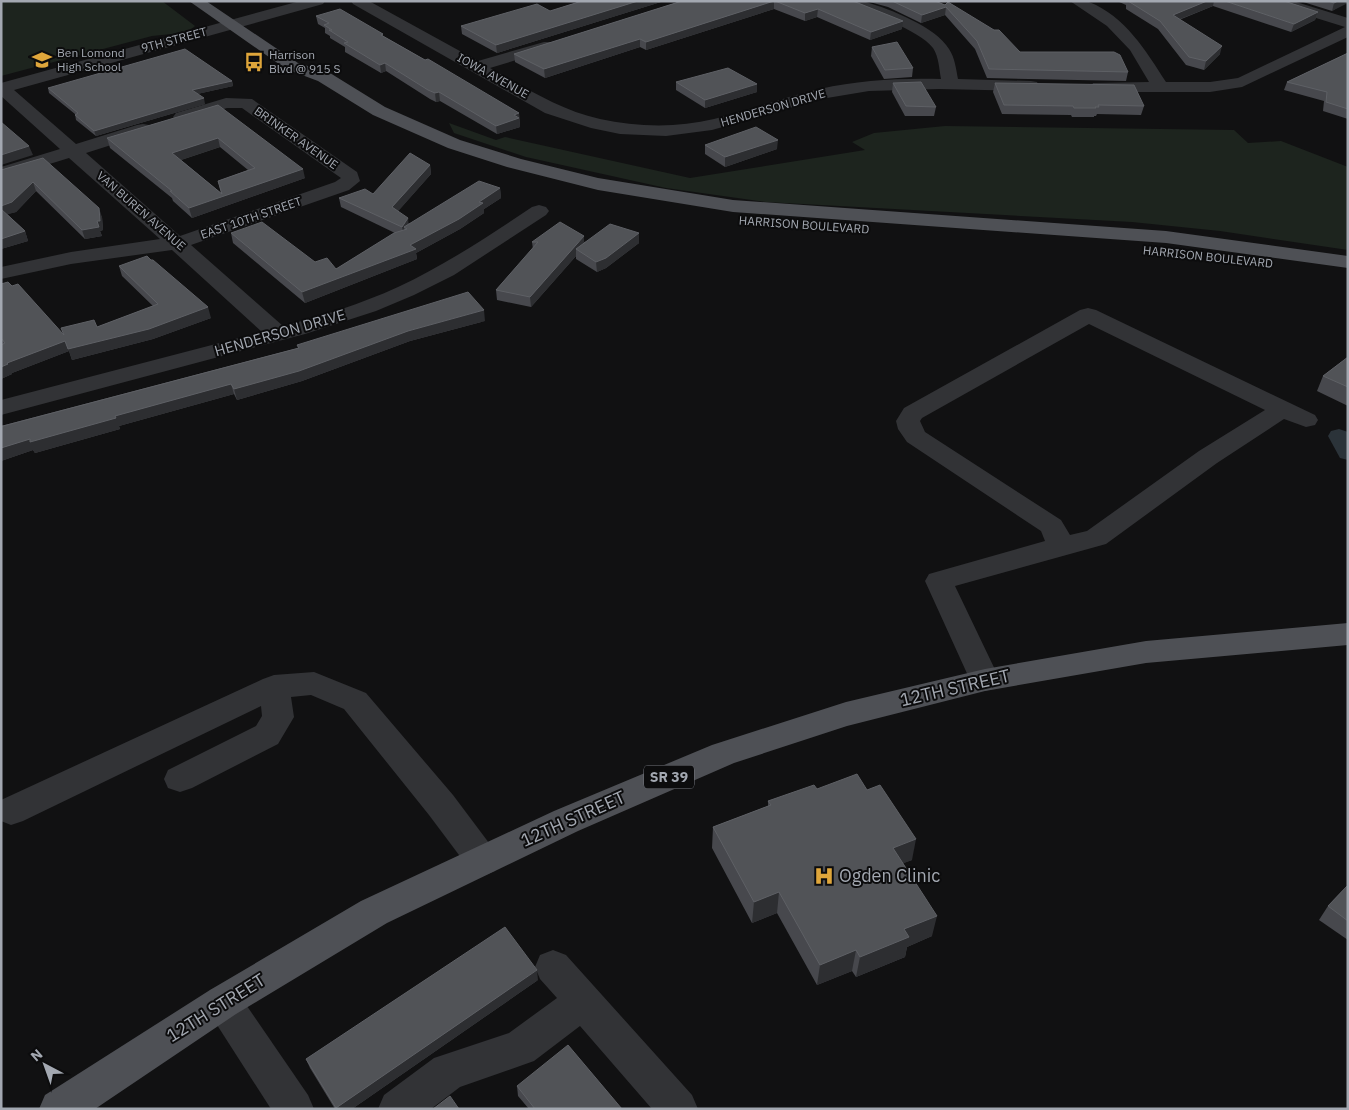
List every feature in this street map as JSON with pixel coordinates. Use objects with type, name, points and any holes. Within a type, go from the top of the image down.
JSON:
[{"type":"main road","name":"HARRISON BOULEVARD","points":[[196,1],[292,66],[324,77],[379,111],[454,144],[539,170],[641,192],[733,206],[789,212],[1194,240],[1277,250],[1348,262]]},
{"type":"main road","name":"HARRISON BOULEVARD","points":[[292,66],[303,83],[347,111],[400,137],[441,154],[546,186],[626,203],[711,216],[779,223],[1206,255],[1348,276]]},
{"type":"main road","name":"12TH STREET","points":[[59,1109],[223,1002],[374,912],[566,821],[723,754],[846,714],[985,680],[1146,652],[1348,634]]},
{"type":"street","name":"9TH STREET","points":[[2,88],[318,1]]},
{"type":"street","name":"IOWA AVENUE","points":[[358,1],[477,68],[564,114],[599,125],[636,131]]},
{"type":"street","points":[[850,1],[913,27],[934,40],[942,50],[950,84]]},
{"type":"street","points":[[1077,1],[1112,23],[1136,46],[1161,88]]},
{"type":"street","points":[[1276,1],[1348,24]]},
{"type":"street","points":[[1084,87],[1210,87],[1242,82],[1348,31]]},
{"type":"street","points":[[477,68],[569,39]]},
{"type":"street","name":"HENDERSON DRIVE","points":[[636,131],[677,131],[736,120],[809,96],[848,88],[886,85],[950,84],[1046,86]]},
{"type":"street","name":"VAN BUREN AVENUE","points":[[2,88],[278,334]]},
{"type":"street","name":"BRINKER AVENUE","points":[[72,151],[236,102],[246,103],[350,176],[350,181]]},
{"type":"street","points":[[1,172],[72,151]]},
{"type":"street","name":"EAST 10TH STREET","points":[[1,272],[72,258],[178,243],[342,186],[350,181]]},
{"type":"street","name":"HENDERSON DRIVE","points":[[1,408],[278,334],[370,306],[436,277],[474,255],[539,210]]},
{"type":"street","points":[[985,680],[939,581],[1061,546],[1096,538],[1208,457],[1294,415],[1088,315],[913,413],[908,421],[910,429],[916,437],[1052,526],[1061,546]]},
{"type":"street","points":[[11,811],[274,687],[314,684],[355,701],[442,805],[483,861]]},
{"type":"street","points":[[180,779],[267,735],[278,717],[274,687]]},
{"type":"street","points":[[553,967],[678,1109]]},
{"type":"street","points":[[398,1109],[448,1072],[520,1048],[582,1001]]},
{"type":"street","points":[[223,1002],[294,1109]]},
{"type":"shaded area","name":"Ben Lomond High School","points":[[1,1],[162,1],[195,26],[181,33],[152,36],[1,76]]},
{"type":"shaded area","points":[[449,123],[496,140],[505,137],[690,178],[865,150],[852,142],[874,133],[945,126],[1234,130],[1248,143],[1281,141],[1348,167],[1348,250],[1220,231],[1132,222],[766,202],[666,188],[526,157],[454,133]]},
{"type":"building","points":[[582,1],[638,1],[496,45],[461,26],[537,4],[550,11]]},
{"type":"building","points":[[682,1],[774,1],[646,42],[640,39],[544,69],[514,54]]},
{"type":"building","points":[[775,1],[853,1],[903,21],[871,32],[818,9],[805,13]]},
{"type":"building","points":[[892,1],[935,1],[945,5],[948,2],[994,30],[999,30],[1020,52],[1114,52],[1120,55],[1128,72],[989,69],[977,41],[946,7],[922,15]]},
{"type":"building","points":[[1128,1],[1207,1],[1173,15],[1222,46],[1206,61],[1189,57],[1160,21]]},
{"type":"building","points":[[1225,1],[1284,1],[1318,12],[1294,24]]},
{"type":"building","points":[[340,9],[383,34],[381,35],[425,60],[428,59],[519,113],[514,115],[519,118],[496,126],[439,92],[435,93],[428,90],[385,63],[380,65],[344,43],[348,42],[324,25],[329,23],[316,16]]},
{"type":"building","points":[[897,42],[913,68],[885,70],[872,47]]},
{"type":"building","points":[[185,49],[232,81],[192,90],[204,98],[94,131],[75,115],[78,113],[48,88]]},
{"type":"building","points":[[1348,53],[1348,109],[1326,102],[1327,92],[1287,82]]},
{"type":"building","points":[[728,68],[757,84],[705,100],[676,82]]},
{"type":"building","points":[[921,82],[936,107],[906,106],[893,83]]},
{"type":"building","points":[[995,83],[1134,85],[1144,106],[1098,105],[1099,107],[1096,108],[1074,108],[1073,106],[1004,105]]},
{"type":"building","points":[[218,105],[303,169],[189,208],[170,191],[172,191],[107,138]],"holes":[[[218,138],[255,168],[218,181],[222,194],[172,153]]]},
{"type":"building","points":[[1,122],[29,146],[1,155]]},
{"type":"building","points":[[756,127],[778,140],[725,157],[705,145]]},
{"type":"building","points":[[410,153],[430,165],[392,207],[408,218],[402,227],[339,198],[365,189],[373,194]]},
{"type":"building","points":[[43,158],[99,208],[100,221],[97,221],[99,227],[82,230],[33,182],[12,202],[1,206],[1,170]]},
{"type":"building","points":[[479,181],[500,188],[479,202],[483,203],[459,219],[410,245],[416,249],[302,292],[231,233],[262,222],[315,262],[327,258],[336,269],[394,233],[407,229],[404,227]]},
{"type":"building","points":[[1,209],[25,231],[1,239]]},
{"type":"building","points":[[560,222],[584,236],[530,297],[496,290],[538,242],[532,242]]},
{"type":"building","points":[[610,224],[639,233],[606,258],[596,262],[576,249]]},
{"type":"building","points":[[147,256],[208,307],[149,329],[68,349],[65,341],[1,367],[1,345],[5,343],[1,338],[1,284],[8,282],[12,286],[18,284],[64,335],[61,328],[94,320],[97,327],[158,304],[119,266]]},
{"type":"building","points":[[468,292],[484,310],[408,331],[299,371],[234,389],[231,384],[30,442],[30,439],[1,448],[1,426],[299,348],[297,345]]},
{"type":"building","points":[[1348,357],[1348,387],[1323,376]]},
{"type":"building","points":[[857,774],[867,790],[880,785],[916,839],[893,848],[937,916],[904,929],[909,937],[860,957],[856,950],[820,965],[779,892],[754,902],[713,827],[771,805],[768,801],[814,785],[817,789]]},
{"type":"building","points":[[1348,885],[1348,921],[1328,906]]},
{"type":"building","points":[[505,927],[537,970],[336,1108],[306,1059]]},
{"type":"building","points":[[568,1045],[622,1109],[535,1109],[517,1086]]},
{"type":"building","points":[[450,1096],[459,1109],[433,1109]]},
{"type":"waterway","points":[[1339,436],[1348,453]]},
{"type":"place","name":"Ben Lomond High School","points":[[42,60]]},
{"type":"place","name":"Harrison Blvd @ 915 S","points":[[254,62]]},
{"type":"place","name":"Ogden Clinic","points":[[824,876]]}]
